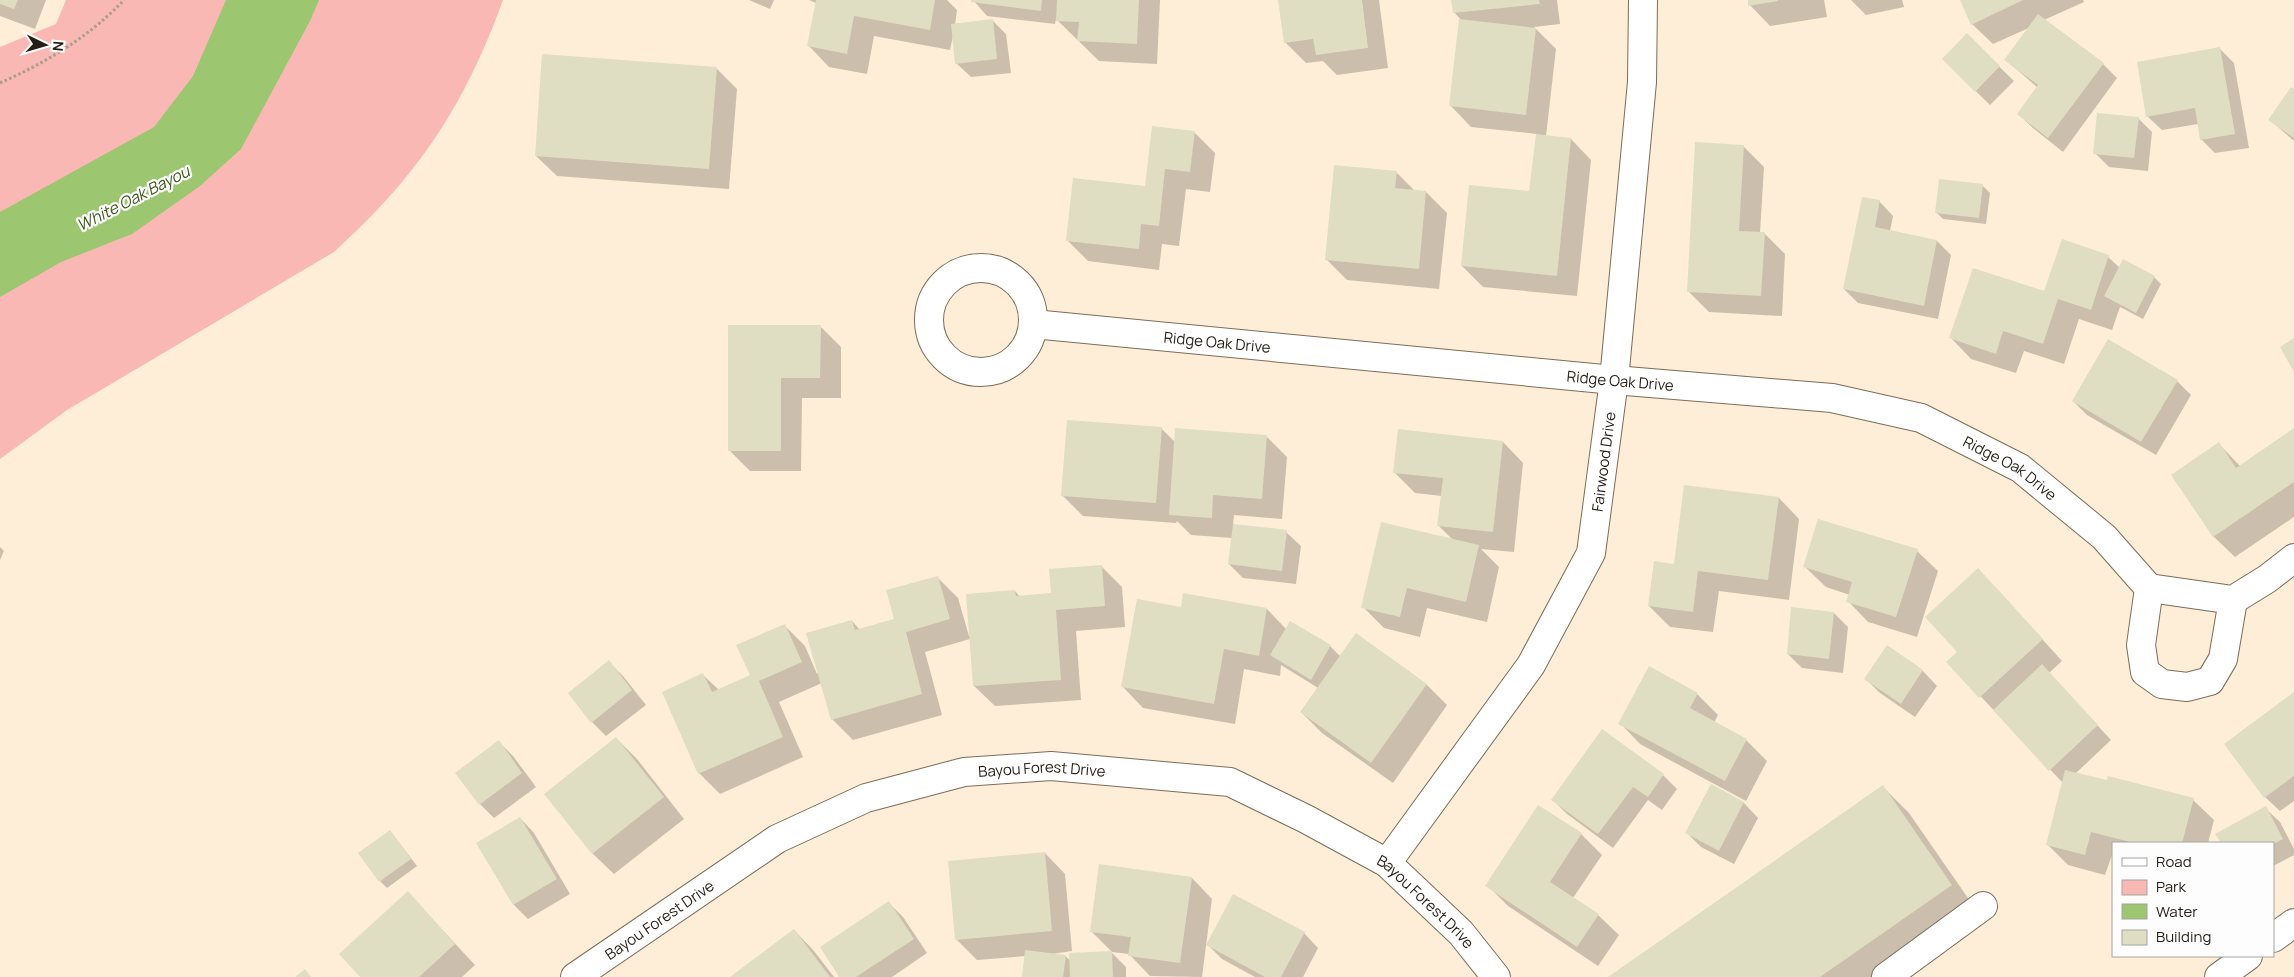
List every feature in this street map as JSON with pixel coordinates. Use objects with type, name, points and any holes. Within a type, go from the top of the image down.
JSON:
[{"type":"street","name":"Fairwood Drive","points":[[1388,864],[1531,665],[1591,553],[1614,380],[1642,82],[1643,0]]},
{"type":"street","name":"Ridge Oak Drive","points":[[1033,324],[1614,380],[1832,398],[1921,418],[2020,468],[2104,537],[2149,588]]},
{"type":"street","points":[[2233,600],[2223,659],[2210,681],[2187,686],[2162,684],[2145,672],[2141,645],[2149,588],[2233,600],[2267,579],[2294,558]]},
{"type":"street","name":"Bayou Forest Drive","points":[[575,977],[777,839],[866,798],[964,772],[1051,766],[1230,782],[1306,819],[1388,864],[1461,933],[1496,977]]},
{"type":"street","points":[[1886,977],[1983,906]]},
{"type":"street","points":[[2274,937],[2294,923]]},
{"type":"street","points":[[2223,976],[2247,957]]},
{"type":"path","points":[[0,83],[74,44],[104,21],[124,0]]},
{"type":"green space","points":[[66,0],[503,0],[472,74],[455,107],[435,138],[390,196],[334,252],[67,410],[0,459],[0,47],[56,24]]},
{"type":"water","name":"White Oak Bayou","points":[[226,0],[319,0],[310,21],[241,149],[200,186],[132,234],[61,262],[0,297],[0,212],[154,127],[193,76]]},
{"type":"building","points":[[0,0],[18,0],[14,9],[0,4]]},
{"type":"building","points":[[816,0],[935,0],[930,30],[854,16],[847,54],[807,46]]},
{"type":"building","points":[[971,0],[1042,0],[1041,11],[971,2]]},
{"type":"building","points":[[1057,0],[1139,0],[1137,44],[1077,41],[1079,22],[1056,21]]},
{"type":"building","points":[[1278,0],[1362,0],[1368,48],[1316,55],[1313,39],[1284,43]]},
{"type":"building","points":[[1451,0],[1539,0],[1540,4],[1453,13]]},
{"type":"building","points":[[1748,0],[1778,0],[1778,1],[1748,6]]},
{"type":"building","points":[[1960,0],[2023,0],[1971,25]]},
{"type":"building","points":[[2038,14],[2104,63],[2048,138],[2017,114],[2038,85],[2004,60]]},
{"type":"building","points":[[993,19],[997,59],[955,64],[951,24]]},
{"type":"building","points":[[1459,19],[1536,28],[1526,115],[1449,106]]},
{"type":"building","points":[[1967,33],[2000,66],[1975,92],[1942,59]]},
{"type":"building","points":[[2220,47],[2235,134],[2200,140],[2195,108],[2146,117],[2137,62]]},
{"type":"building","points":[[542,54],[717,67],[709,169],[535,156]]},
{"type":"building","points":[[2291,87],[2294,89],[2294,138],[2268,120]]},
{"type":"building","points":[[2097,113],[2139,117],[2134,158],[2093,154]]},
{"type":"building","points":[[1152,126],[1195,131],[1190,172],[1165,169],[1159,226],[1141,224],[1139,249],[1066,241],[1073,178],[1145,186]]},
{"type":"building","points":[[1536,134],[1571,138],[1557,276],[1461,266],[1469,185],[1529,191]]},
{"type":"building","points":[[1695,142],[1744,145],[1739,231],[1765,232],[1761,296],[1687,292]]},
{"type":"building","points":[[1334,165],[1397,171],[1395,188],[1426,191],[1419,269],[1325,260]]},
{"type":"building","points":[[1939,179],[1983,184],[1979,218],[1935,213]]},
{"type":"building","points":[[1862,197],[1880,200],[1875,227],[1937,240],[1924,306],[1843,289]]},
{"type":"building","points":[[2062,239],[2109,255],[2091,310],[2058,299],[2043,344],[2003,331],[1996,354],[1949,338],[1973,268],[2044,291]]},
{"type":"building","points":[[2123,259],[2155,276],[2136,313],[2104,296]]},
{"type":"building","points":[[728,325],[821,325],[820,378],[781,378],[781,451],[728,451]]},
{"type":"building","points":[[2294,338],[2294,372],[2280,347]]},
{"type":"building","points":[[2108,339],[2178,380],[2141,442],[2072,401]]},
{"type":"building","points":[[1067,420],[1162,427],[1156,503],[1061,496]]},
{"type":"building","points":[[1175,428],[1267,435],[1262,499],[1213,495],[1212,518],[1169,515]]},
{"type":"building","points":[[2294,428],[2294,482],[2213,537],[2171,475],[2219,442],[2236,468]]},
{"type":"building","points":[[1398,429],[1503,441],[1493,532],[1437,526],[1443,478],[1393,473]]},
{"type":"building","points":[[1684,485],[1779,497],[1768,580],[1698,571],[1693,612],[1648,606],[1654,561],[1674,564]]},
{"type":"building","points":[[1818,519],[1918,549],[1896,617],[1846,602],[1852,582],[1803,567]]},
{"type":"building","points":[[1381,522],[1479,545],[1466,602],[1407,588],[1400,617],[1361,608]]},
{"type":"building","points":[[1233,524],[1287,530],[1282,571],[1228,564]]},
{"type":"building","points":[[1102,565],[1105,606],[1056,610],[1061,680],[973,686],[966,594],[1015,590],[1016,596],[1051,593],[1049,569]]},
{"type":"building","points":[[1978,568],[2043,639],[1979,698],[1946,662],[1957,652],[1925,617]]},
{"type":"building","points":[[938,576],[950,619],[906,632],[922,694],[831,720],[806,633],[852,620],[855,630],[894,619],[886,590]]},
{"type":"building","points":[[1183,593],[1267,608],[1259,656],[1224,649],[1214,704],[1121,687],[1137,599],[1181,607]]},
{"type":"building","points":[[1791,607],[1834,612],[1829,659],[1787,654]]},
{"type":"building","points":[[1290,621],[1331,645],[1311,680],[1270,655]]},
{"type":"building","points":[[785,624],[802,662],[759,681],[783,737],[698,774],[662,692],[703,673],[712,692],[750,675],[736,645]]},
{"type":"building","points":[[1356,633],[1427,684],[1371,763],[1300,712]]},
{"type":"building","points":[[1887,645],[1923,670],[1901,704],[1864,679]]},
{"type":"building","points":[[609,660],[632,690],[591,723],[568,693]]},
{"type":"building","points":[[2042,664],[2098,725],[2049,771],[1993,710]]},
{"type":"building","points":[[1649,666],[1698,693],[1690,708],[1747,739],[1725,781],[1618,724]]},
{"type":"building","points":[[2294,692],[2294,776],[2264,798],[2224,744]]},
{"type":"building","points":[[1602,729],[1664,774],[1648,797],[1633,787],[1598,834],[1551,800]]},
{"type":"building","points":[[616,737],[664,797],[592,854],[544,794]]},
{"type":"building","points":[[499,740],[522,773],[479,805],[455,773]]},
{"type":"building","points":[[2065,770],[2107,780],[2108,776],[2194,798],[2182,842],[2130,842],[2091,832],[2085,855],[2046,845]]},
{"type":"building","points":[[1711,784],[1744,802],[1719,851],[1685,833]]},
{"type":"building","points":[[1883,785],[1952,885],[1820,977],[1608,977]]},
{"type":"building","points":[[1538,805],[1582,833],[1550,882],[1599,914],[1577,947],[1485,886]]},
{"type":"building","points":[[2266,806],[2283,839],[2274,844],[2220,842],[2215,834]]},
{"type":"building","points":[[520,817],[557,879],[513,905],[476,843]]},
{"type":"building","points":[[390,830],[411,859],[379,882],[358,853]]},
{"type":"building","points":[[1045,852],[1052,931],[955,940],[948,861]]},
{"type":"building","points":[[1099,864],[1192,877],[1180,963],[1128,956],[1131,937],[1090,932]]},
{"type":"building","points":[[408,891],[455,944],[419,977],[360,977],[339,954]]},
{"type":"building","points":[[1233,894],[1305,932],[1281,977],[1265,977],[1206,945]]},
{"type":"building","points":[[889,901],[914,939],[856,977],[839,977],[820,947]]},
{"type":"building","points":[[794,929],[830,977],[730,977]]},
{"type":"building","points":[[1025,950],[1066,955],[1063,977],[1022,977]]},
{"type":"building","points":[[1112,951],[1113,977],[1070,977],[1069,953]]},
{"type":"building","points":[[305,969],[311,977],[295,977]]}]
